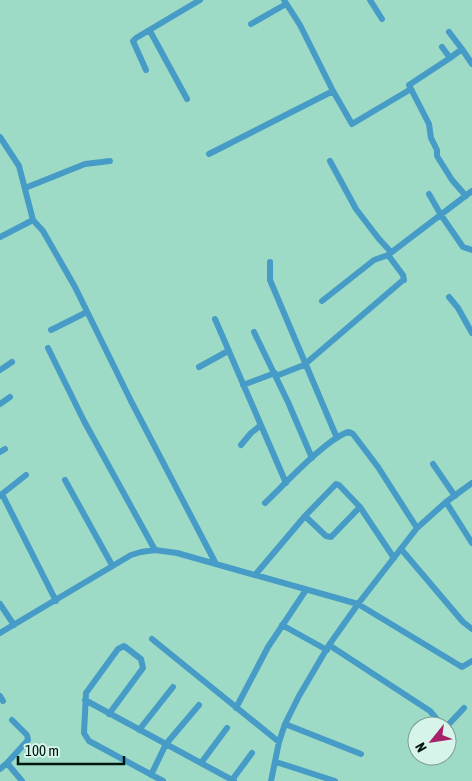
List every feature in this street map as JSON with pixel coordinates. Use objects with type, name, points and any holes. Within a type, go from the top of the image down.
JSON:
[{"type":"street","points":[[146,70],[133,41],[200,0]]},
{"type":"street","points":[[370,0],[382,19]]},
{"type":"street","points":[[251,24],[285,2],[300,25],[352,124],[411,89]]},
{"type":"street","points":[[150,31],[187,100]]},
{"type":"street","points":[[449,32],[472,64]]},
{"type":"street","points":[[442,47],[450,58]]},
{"type":"street","points":[[462,49],[409,84],[428,124],[431,138],[437,150],[437,156],[452,180],[466,196]]},
{"type":"street","points":[[209,154],[333,91]]},
{"type":"street","points":[[0,137],[19,166],[33,220],[43,231],[75,287],[131,401],[216,564]]},
{"type":"street","points":[[25,188],[85,164],[110,161]]},
{"type":"street","points":[[243,385],[304,365],[404,280],[390,253],[356,209],[330,161]]},
{"type":"street","points":[[322,301],[374,260],[390,253],[472,191]]},
{"type":"street","points":[[429,194],[463,247],[472,250]]},
{"type":"street","points":[[0,236],[33,220]]},
{"type":"street","points":[[270,262],[270,280],[336,438]]},
{"type":"street","points":[[449,297],[458,308],[472,333]]},
{"type":"street","points":[[51,330],[87,312]]},
{"type":"street","points":[[215,319],[286,483]]},
{"type":"street","points":[[254,332],[275,374],[312,458]]},
{"type":"street","points":[[48,348],[84,420],[155,550]]},
{"type":"street","points":[[199,367],[228,351]]},
{"type":"street","points":[[0,370],[12,362]]},
{"type":"street","points":[[0,404],[10,397]]},
{"type":"street","points":[[242,445],[251,433],[261,425]]},
{"type":"street","points":[[265,503],[312,458],[336,438],[345,432],[349,432],[353,434],[378,467],[417,528]]},
{"type":"street","points":[[433,464],[454,496]]},
{"type":"street","points":[[26,474],[1,495],[56,600]]},
{"type":"street","points":[[65,480],[112,565]]},
{"type":"street","points":[[271,781],[279,742],[285,724],[298,696],[328,648],[358,604],[417,528],[446,502],[472,483]]},
{"type":"street","points":[[255,575],[305,516],[336,484],[339,484],[360,508],[394,558]]},
{"type":"street","points":[[446,502],[472,542]]},
{"type":"street","points":[[305,516],[326,536],[331,537],[360,508]]},
{"type":"street","points":[[401,549],[463,622],[472,629]]},
{"type":"street","points":[[0,633],[112,565],[131,555],[155,550],[178,553],[358,604],[462,667],[472,661]]},
{"type":"street","points":[[236,708],[282,624],[306,590]]},
{"type":"street","points":[[0,604],[14,625]]},
{"type":"street","points":[[282,624],[328,648],[415,700],[430,711],[433,716]]},
{"type":"street","points":[[152,639],[279,742]]},
{"type":"street","points":[[109,714],[143,668],[141,660],[124,646],[118,649],[86,693],[84,733],[87,738],[162,781]]},
{"type":"street","points":[[139,730],[173,687]]},
{"type":"street","points":[[85,700],[233,780],[252,753]]},
{"type":"street","points":[[151,775],[166,744],[199,705]]},
{"type":"street","points":[[456,716],[464,708]]},
{"type":"street","points":[[0,769],[28,740],[27,735],[12,720]]},
{"type":"street","points":[[285,724],[361,754]]},
{"type":"street","points":[[201,763],[227,728]]},
{"type":"street","points":[[276,762],[335,781]]},
{"type":"street","points":[[7,763],[22,781]]}]
